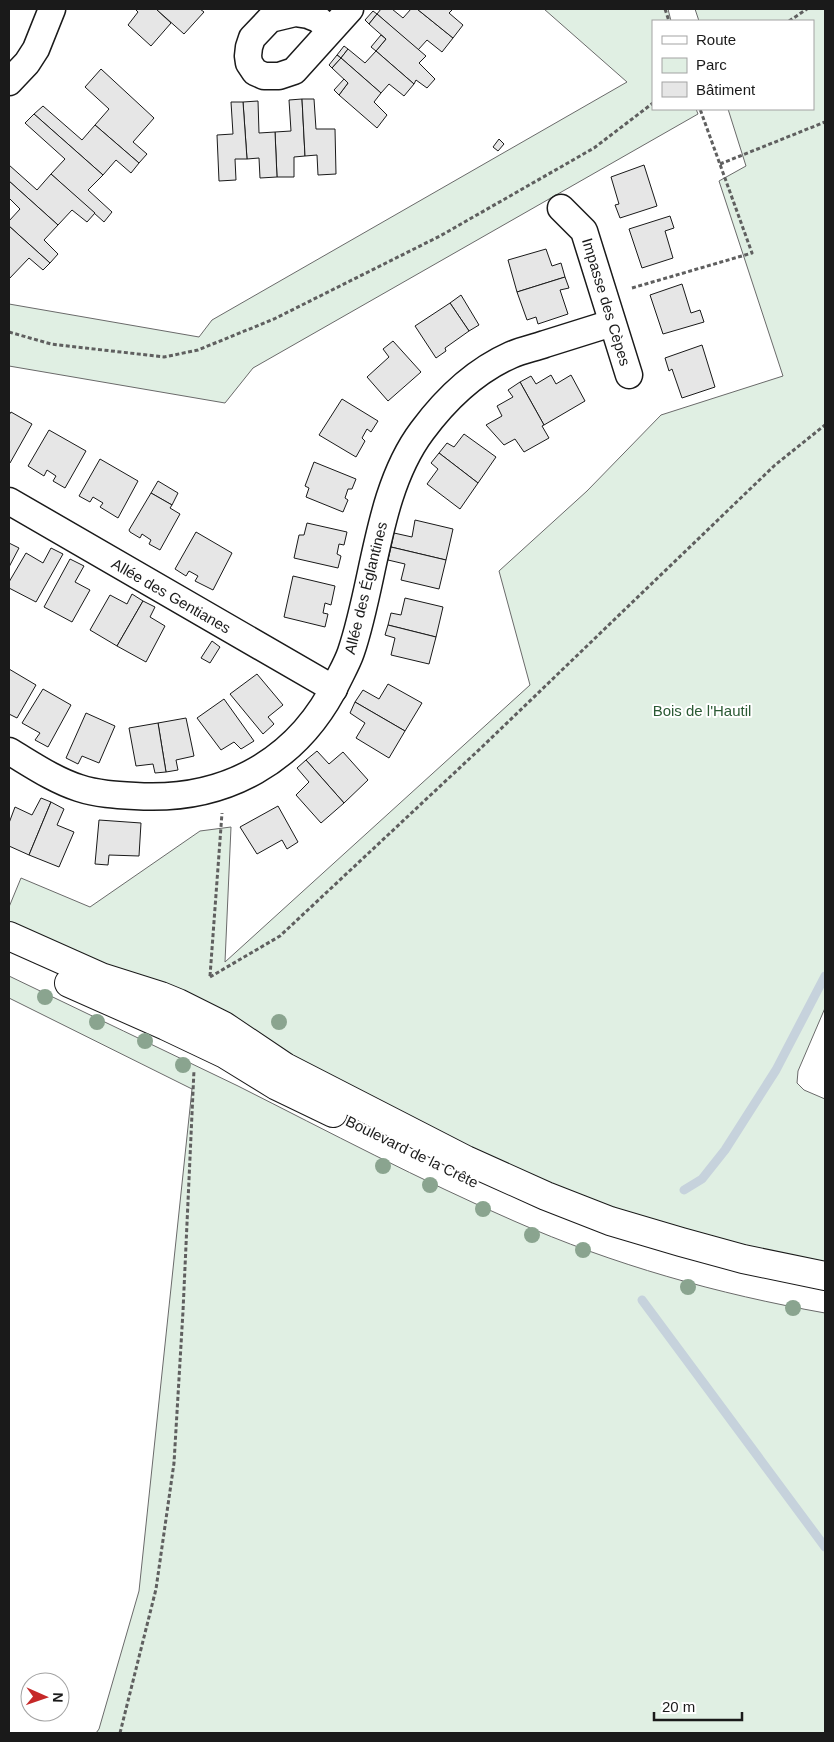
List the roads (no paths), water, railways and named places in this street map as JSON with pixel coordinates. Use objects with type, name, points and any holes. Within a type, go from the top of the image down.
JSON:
[{"type":"street","points":[[9,82],[27,63],[36,49],[52,9]]},
{"type":"street","points":[[330,30],[350,9]]},
{"type":"street","name":"Impasse des Cèpes","points":[[561,208],[584,231],[629,375]]},
{"type":"street","name":"Allée des Églantines","points":[[9,751],[77,788],[100,793],[162,797],[194,794],[215,789],[271,762],[305,732],[320,713],[351,654],[388,504],[409,452],[421,432],[457,391],[477,375],[494,365],[512,355],[612,323]]},
{"type":"street","name":"Allée des Gentianes","points":[[9,501],[334,689]]},
{"type":"street","name":"Boulevard de la Crête","points":[[18,950],[161,996],[185,1006],[224,1026],[285,1067],[466,1160],[546,1196],[610,1221],[681,1242],[743,1259],[825,1276]]},
{"type":"street","name":"Boulevard de la Crête","points":[[18,950],[224,1054],[277,1086],[436,1164],[525,1205],[630,1245],[685,1263],[825,1293]]},
{"type":"waterway","points":[[684,1190],[702,1179],[725,1150],[776,1070],[825,976]]},
{"type":"waterway","points":[[642,1300],[825,1547]]},
{"type":"park label","name":"Bois de l'Hautil","points":[[702,711]]}]
